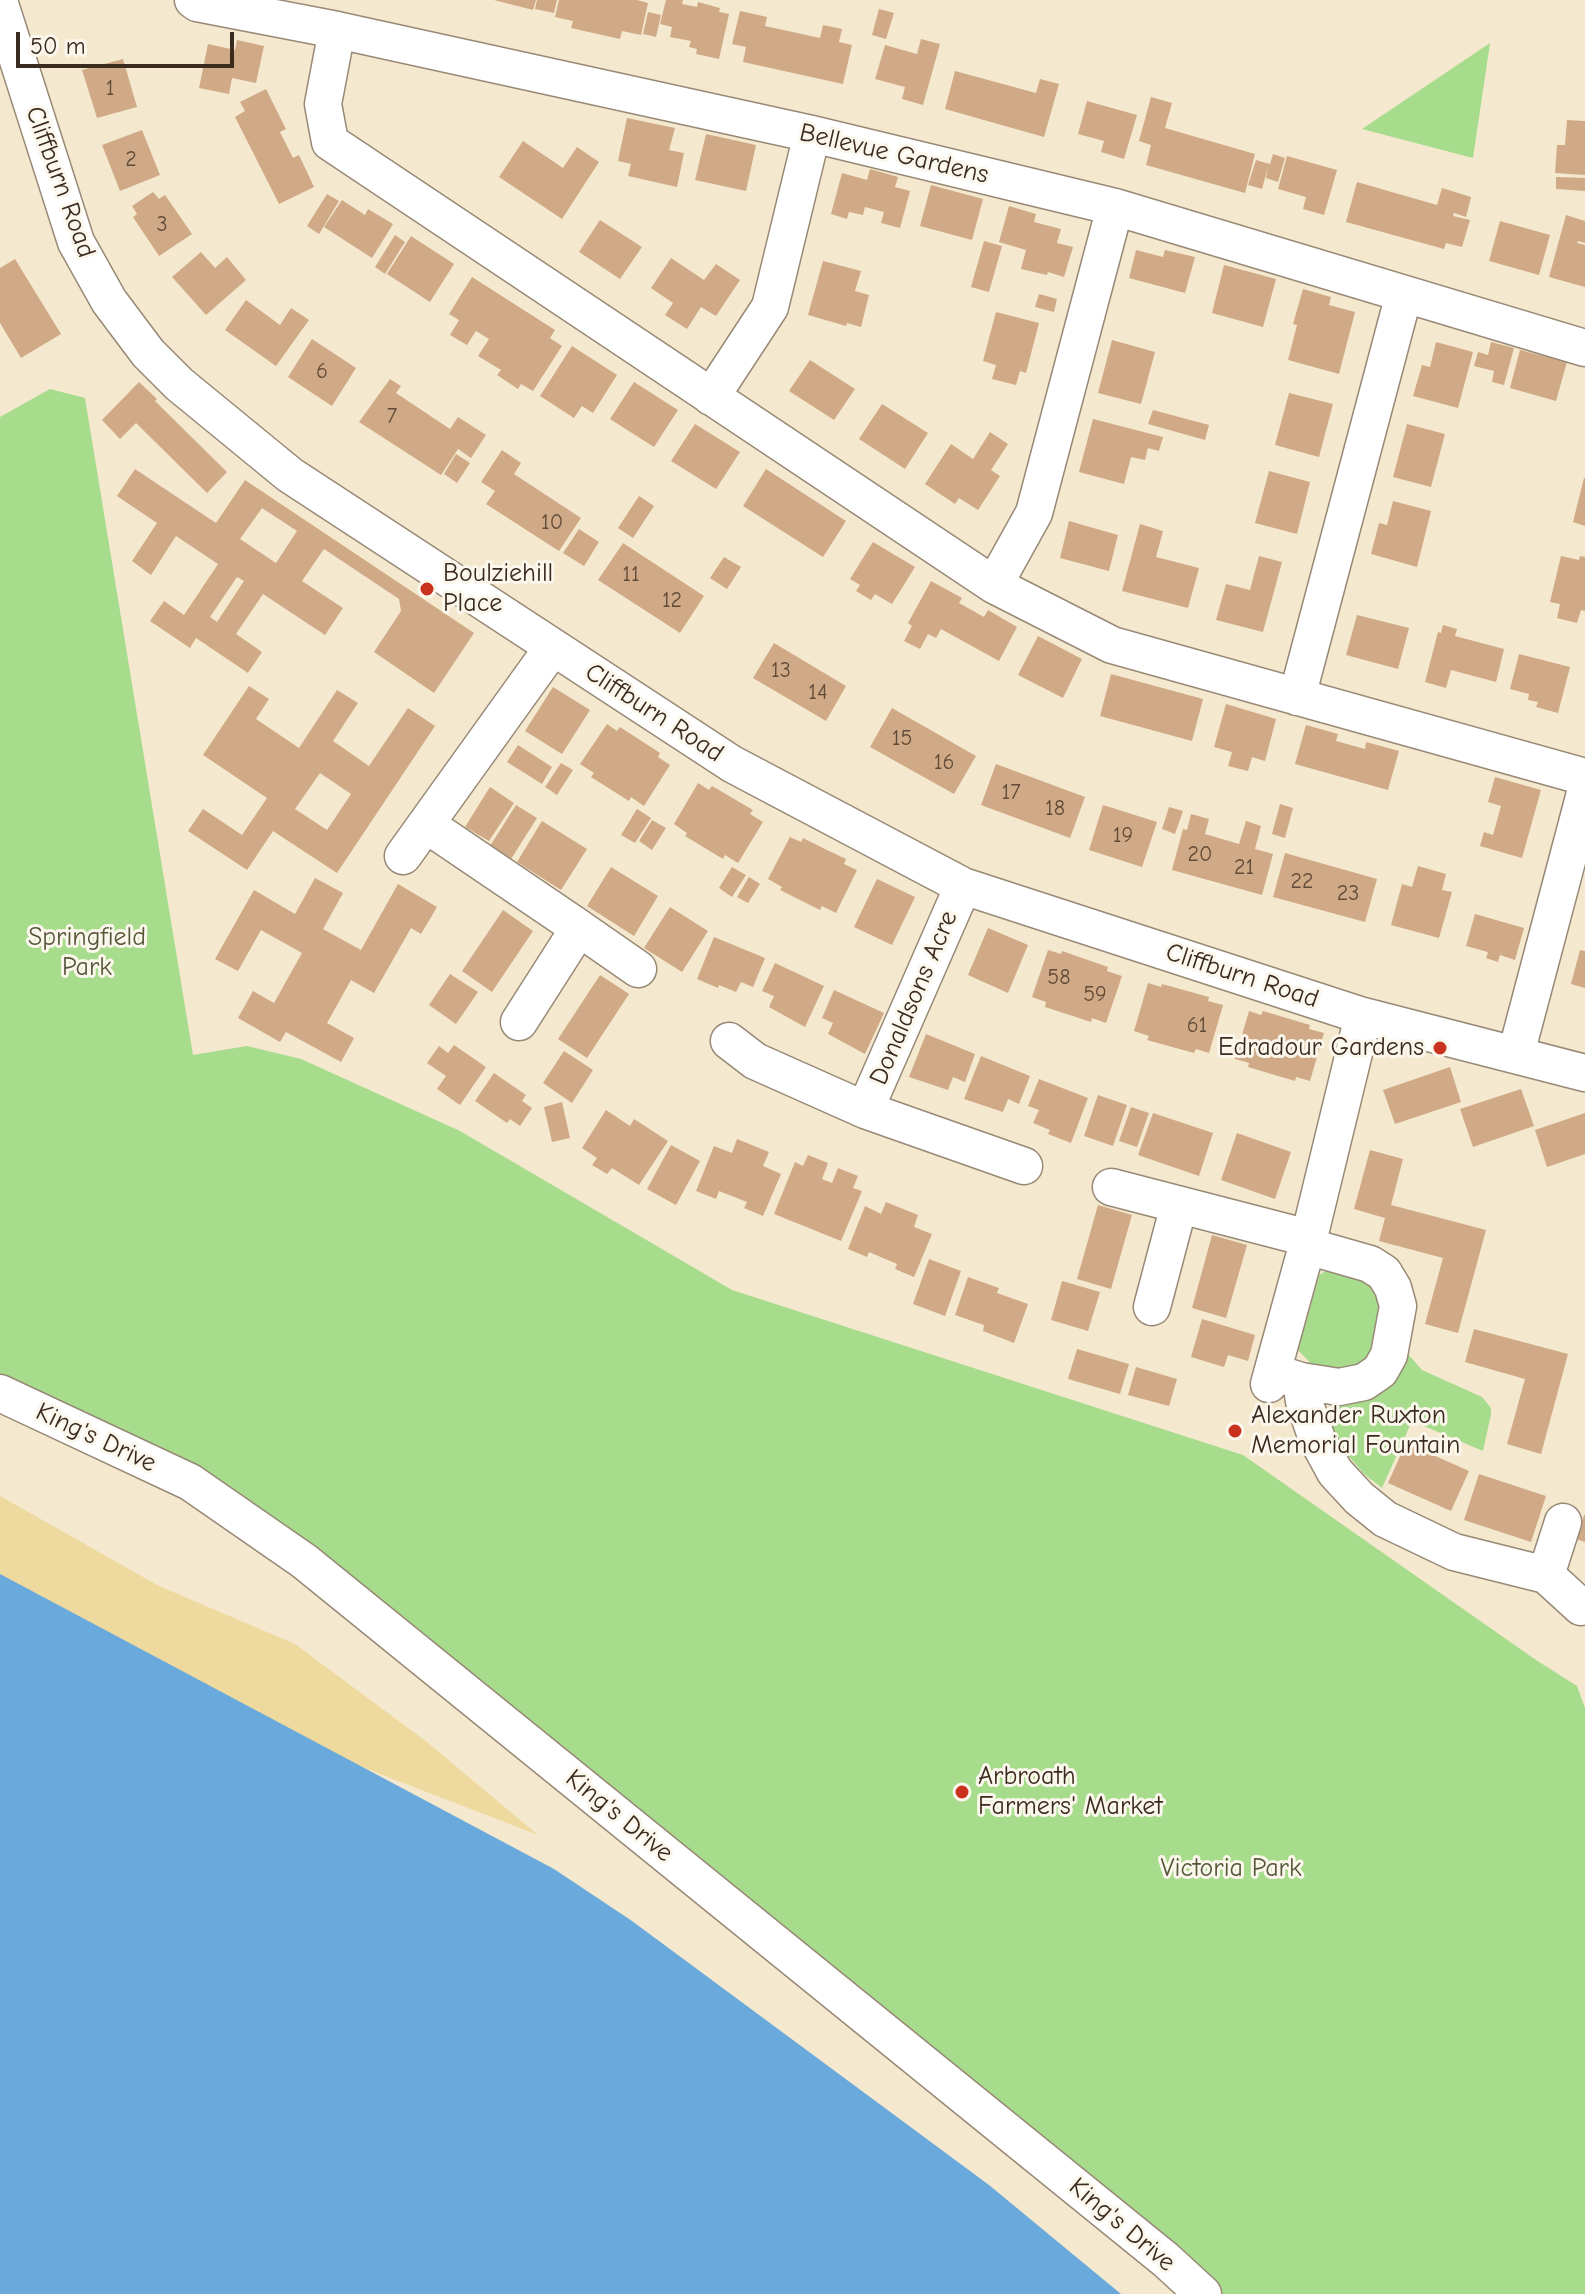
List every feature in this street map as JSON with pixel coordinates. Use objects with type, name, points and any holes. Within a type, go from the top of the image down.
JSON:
[{"type":"street","name":"Bellevue Gardens","points":[[193,0],[812,134],[1115,207],[1585,348]]},
{"type":"street","name":"Cliffburn Road","points":[[0,4],[76,242],[109,301],[148,353],[179,384],[290,475],[732,764],[963,886],[1363,1016],[1585,1073]]},
{"type":"street","points":[[337,30],[323,104],[330,142],[994,585],[1112,645],[1585,777]]},
{"type":"street","points":[[711,397],[770,307],[812,134]]},
{"type":"street","points":[[994,585],[1034,513],[1115,207]]},
{"type":"street","points":[[1297,697],[1404,294]]},
{"type":"street","points":[[403,856],[553,647]]},
{"type":"street","points":[[1516,1054],[1585,793]]},
{"type":"street","points":[[427,825],[638,969]]},
{"type":"street","name":"Donaldsons Acre","points":[[865,1110],[963,886]]},
{"type":"street","points":[[519,1022],[579,928]]},
{"type":"street","points":[[1281,1379],[1308,1242],[1363,1016]]},
{"type":"street","name":"Donaldsons Acre","points":[[729,1041],[755,1061],[865,1110],[1024,1166]]},
{"type":"street","points":[[1111,1187],[1308,1242],[1370,1264],[1384,1273],[1393,1288],[1398,1306],[1389,1355],[1380,1371],[1364,1382],[1339,1387],[1281,1379]]},
{"type":"street","points":[[1152,1307],[1179,1205]]},
{"type":"street","points":[[1281,1379],[1304,1401],[1317,1439],[1335,1472],[1359,1498],[1385,1519],[1454,1552],[1546,1575],[1581,1607]]},
{"type":"street","name":"King's Drive","points":[[0,1393],[190,1482],[304,1561],[1166,2260],[1203,2294]]},
{"type":"street","points":[[1546,1575],[1563,1522]]},
{"type":"green space","points":[[1490,43],[1473,158],[1362,129]]},
{"type":"green space","name":"Victoria Park","points":[[50,389],[85,398],[193,1055],[247,1046],[301,1059],[460,1131],[732,1290],[1243,1455],[1577,1686],[1585,1708],[1585,2294],[1200,2294],[190,1482],[0,1401],[0,417]]},
{"type":"green space","points":[[1346,1266],[1384,1297],[1368,1367],[1318,1371],[1298,1350],[1319,1275],[1331,1268]]},
{"type":"green space","points":[[1407,1353],[1422,1370],[1482,1397],[1491,1408],[1491,1414],[1483,1451],[1412,1421],[1382,1488],[1364,1474],[1345,1452],[1333,1428],[1332,1414],[1338,1406],[1363,1401],[1382,1390]]},
{"type":"sand","points":[[0,1496],[159,1586],[295,1644],[427,1742],[538,1835],[199,1704],[0,1609]]},
{"type":"water","points":[[0,1574],[554,1869],[632,1921],[989,2185],[1121,2294],[0,2294]]},
{"type":"building","points":[[494,0],[536,0],[533,10]]},
{"type":"building","points":[[537,0],[557,0],[554,13],[535,9]]},
{"type":"building","points":[[559,0],[637,0],[648,3],[641,35],[622,31],[620,39],[571,28],[573,21],[555,17]]},
{"type":"building","points":[[666,0],[683,0],[682,4],[697,7],[698,2],[729,14],[719,59],[696,54],[697,49],[689,47],[691,41],[670,37],[672,27],[660,24]]},
{"type":"building","points":[[879,9],[894,13],[886,39],[872,35]]},
{"type":"building","points":[[740,11],[767,17],[765,26],[820,38],[823,25],[842,29],[839,42],[852,45],[843,84],[743,62],[746,47],[732,44]]},
{"type":"building","points":[[648,12],[661,15],[656,37],[643,34]]},
{"type":"building","points":[[921,39],[940,44],[923,105],[902,99],[905,87],[875,79],[885,45],[917,54]]},
{"type":"building","points":[[237,40],[264,46],[256,83],[232,78],[229,94],[199,88],[208,44],[235,50]]},
{"type":"building","points":[[123,59],[137,107],[97,118],[82,70]]},
{"type":"building","points":[[955,71],[1036,93],[1040,79],[1059,84],[1044,137],[945,109]]},
{"type":"building","points":[[266,89],[286,129],[280,132],[293,158],[299,155],[314,187],[279,204],[235,117],[245,111],[240,102]]},
{"type":"building","points":[[1151,97],[1172,103],[1165,128],[1255,154],[1245,193],[1146,165],[1151,145],[1139,141]]},
{"type":"building","points":[[1087,101],[1137,115],[1124,159],[1101,152],[1104,141],[1078,134]]},
{"type":"building","points":[[627,118],[675,128],[669,150],[684,153],[677,187],[628,176],[631,164],[618,161]]},
{"type":"building","points":[[1567,120],[1585,121],[1585,175],[1555,173],[1557,145],[1565,145]]},
{"type":"building","points":[[142,130],[160,175],[120,191],[102,145]]},
{"type":"building","points":[[706,134],[756,145],[746,191],[695,180]]},
{"type":"building","points":[[523,141],[563,168],[577,147],[599,162],[562,219],[499,177]]},
{"type":"building","points":[[1273,154],[1285,158],[1278,182],[1266,178],[1268,167],[1262,189],[1248,185],[1256,160],[1270,164]]},
{"type":"building","points":[[1287,156],[1337,170],[1324,215],[1303,209],[1306,197],[1278,189]]},
{"type":"building","points":[[870,169],[898,177],[895,187],[910,191],[900,228],[881,223],[884,212],[865,207],[863,215],[849,212],[847,219],[831,214],[842,173],[867,180]]},
{"type":"building","points":[[1556,177],[1585,178],[1585,191],[1556,189]]},
{"type":"building","points":[[1357,182],[1437,205],[1442,188],[1471,197],[1466,217],[1454,213],[1453,216],[1470,220],[1462,247],[1446,243],[1444,249],[1346,222]]},
{"type":"building","points":[[931,185],[983,199],[972,240],[920,226]]},
{"type":"building","points":[[153,192],[159,199],[165,195],[192,234],[159,256],[133,217],[137,214],[132,206]]},
{"type":"building","points":[[327,194],[339,201],[319,234],[307,226]]},
{"type":"building","points":[[342,200],[365,215],[368,209],[393,224],[372,258],[324,227]]},
{"type":"building","points":[[1009,206],[1036,214],[1034,222],[1061,229],[1057,243],[1073,247],[1064,277],[1021,269],[1026,250],[999,242]]},
{"type":"building","points":[[1566,215],[1585,221],[1585,243],[1577,243],[1585,245],[1585,287],[1549,277]]},
{"type":"building","points":[[600,220],[642,247],[620,279],[579,252]]},
{"type":"building","points":[[1500,221],[1550,235],[1539,275],[1489,261]]},
{"type":"building","points":[[395,235],[405,242],[385,274],[375,267]]},
{"type":"building","points":[[411,236],[454,264],[430,302],[387,274]]},
{"type":"building","points":[[984,241],[1002,246],[989,292],[971,287]]},
{"type":"building","points":[[1136,250],[1163,257],[1165,250],[1195,257],[1185,293],[1129,278]]},
{"type":"building","points":[[201,252],[215,268],[227,257],[246,280],[206,315],[172,277]]},
{"type":"building","points":[[671,258],[704,280],[716,264],[740,280],[716,316],[701,307],[687,329],[665,315],[673,303],[651,288]]},
{"type":"building","points":[[15,259],[61,334],[21,358],[0,323],[0,268]]},
{"type":"building","points":[[823,261],[861,271],[855,291],[869,295],[861,327],[808,315]]},
{"type":"building","points":[[1224,265],[1276,279],[1263,327],[1212,313]]},
{"type":"building","points":[[472,277],[555,330],[550,338],[562,346],[533,391],[521,384],[518,389],[497,375],[501,370],[478,356],[489,339],[476,331],[467,345],[450,335],[459,320],[449,314]]},
{"type":"building","points":[[1303,289],[1331,297],[1329,305],[1355,312],[1339,374],[1288,360],[1297,325],[1293,324]]},
{"type":"building","points":[[1039,294],[1057,299],[1054,312],[1035,307]]},
{"type":"building","points":[[246,300],[280,325],[291,308],[309,320],[276,366],[225,330]]},
{"type":"building","points":[[996,312],[1039,323],[1026,373],[1020,371],[1016,385],[992,379],[996,365],[983,361]]},
{"type":"building","points":[[312,339],[356,368],[332,406],[288,377]]},
{"type":"building","points":[[1112,340],[1155,352],[1141,404],[1098,393]]},
{"type":"building","points":[[1436,342],[1473,352],[1458,408],[1413,396],[1422,365],[1430,367]]},
{"type":"building","points":[[1491,342],[1514,348],[1504,385],[1492,382],[1494,371],[1474,366],[1478,352],[1488,355]]},
{"type":"building","points":[[572,346],[617,375],[593,413],[582,406],[574,418],[540,396]]},
{"type":"building","points":[[1520,350],[1567,362],[1556,401],[1510,388]]},
{"type":"building","points":[[810,360],[855,389],[834,420],[789,391]]},
{"type":"building","points":[[390,379],[401,386],[396,393],[450,429],[458,417],[486,435],[471,458],[458,449],[441,475],[359,422]]},
{"type":"building","points":[[139,382],[227,472],[207,493],[136,423],[120,439],[102,420]]},
{"type":"building","points":[[634,382],[678,410],[654,447],[610,419]]},
{"type":"building","points":[[1289,393],[1333,404],[1319,457],[1275,445]]},
{"type":"building","points":[[882,404],[928,433],[905,469],[859,439]]},
{"type":"building","points":[[1153,410],[1209,425],[1205,440],[1148,424]]},
{"type":"building","points":[[1093,419],[1163,437],[1159,451],[1148,448],[1145,460],[1131,457],[1124,484],[1079,472]]},
{"type":"building","points":[[695,424],[740,452],[716,489],[671,461]]},
{"type":"building","points":[[1407,424],[1445,434],[1431,487],[1393,477]]},
{"type":"building","points":[[990,432],[1008,444],[991,470],[1000,476],[978,510],[959,498],[955,504],[925,484],[951,444],[973,459]]},
{"type":"building","points":[[502,450],[521,463],[514,474],[581,518],[559,551],[486,504],[495,491],[481,482]]},
{"type":"building","points":[[456,454],[470,463],[457,483],[444,474]]},
{"type":"building","points":[[135,469],[216,523],[245,480],[474,633],[434,693],[374,652],[401,611],[399,599],[324,549],[302,581],[343,608],[325,635],[263,594],[236,634],[262,652],[248,673],[196,638],[190,648],[150,621],[164,601],[184,615],[218,564],[176,536],[151,575],[132,561],[157,523],[117,496]],"holes":[[[262,508],[297,531],[276,563],[240,539]],[[237,577],[244,581],[217,622],[210,617]]]},
{"type":"building","points":[[766,469],[846,521],[823,557],[743,506]]},
{"type":"building","points":[[1269,471],[1310,482],[1297,534],[1255,523]]},
{"type":"building","points":[[1585,478],[1585,526],[1573,522]]},
{"type":"building","points":[[639,496],[654,506],[633,538],[618,528]]},
{"type":"building","points":[[1393,501],[1431,511],[1417,567],[1371,554],[1379,523],[1387,525]]},
{"type":"building","points":[[1069,521],[1118,535],[1109,571],[1060,558]]},
{"type":"building","points":[[1140,524],[1163,531],[1156,557],[1199,568],[1188,608],[1122,591]]},
{"type":"building","points":[[579,529],[599,542],[584,566],[563,553]]},
{"type":"building","points":[[873,542],[915,567],[892,604],[875,594],[871,600],[856,591],[860,585],[850,579]]},
{"type":"building","points":[[623,543],[704,596],[680,633],[598,580]]},
{"type":"building","points":[[1259,556],[1282,562],[1263,632],[1216,620],[1226,584],[1250,590]]},
{"type":"building","points":[[1561,556],[1579,560],[1580,556],[1585,557],[1585,611],[1581,610],[1577,623],[1557,618],[1560,604],[1550,602]]},
{"type":"building","points":[[724,557],[741,567],[727,589],[710,578]]},
{"type":"building","points":[[931,581],[962,598],[959,603],[984,617],[988,610],[1017,627],[999,661],[941,629],[936,638],[928,634],[920,649],[904,641],[912,626],[908,623]]},
{"type":"building","points":[[1357,615],[1409,628],[1398,669],[1346,655]]},
{"type":"building","points":[[1443,625],[1457,629],[1455,636],[1504,649],[1496,682],[1451,670],[1446,688],[1425,682],[1438,632],[1441,633]]},
{"type":"building","points":[[1038,636],[1082,659],[1063,698],[1018,675]]},
{"type":"building","points":[[774,643],[846,686],[826,721],[753,678]]},
{"type":"building","points":[[1519,654],[1570,667],[1558,713],[1536,707],[1538,702],[1528,700],[1529,694],[1510,689]]},
{"type":"building","points":[[1111,674],[1203,699],[1192,741],[1100,716]]},
{"type":"building","points":[[249,686],[269,699],[256,719],[299,748],[337,690],[358,703],[333,741],[369,766],[408,708],[435,726],[337,873],[273,831],[247,870],[188,831],[203,809],[242,835],[267,798],[203,755]],"holes":[[[320,773],[351,794],[327,830],[295,809]]]},
{"type":"building","points":[[553,687],[590,710],[562,754],[525,731]]},
{"type":"building","points":[[1226,704],[1276,719],[1265,761],[1252,757],[1248,771],[1228,766],[1232,752],[1214,747]]},
{"type":"building","points":[[892,708],[976,756],[954,794],[870,747]]},
{"type":"building","points":[[607,724],[617,731],[620,727],[660,753],[658,757],[670,765],[644,806],[631,797],[629,801],[591,777],[594,773],[580,764]]},
{"type":"building","points":[[1306,725],[1338,734],[1336,741],[1365,749],[1366,742],[1399,751],[1388,790],[1295,764]]},
{"type":"building","points":[[518,745],[552,767],[542,784],[507,762]]},
{"type":"building","points":[[561,763],[573,770],[557,795],[545,787]]},
{"type":"building","points":[[996,764],[1085,797],[1070,838],[981,805]]},
{"type":"building","points":[[1495,777],[1541,790],[1522,858],[1480,846],[1484,832],[1493,835],[1501,806],[1488,802]]},
{"type":"building","points":[[698,783],[709,790],[712,786],[753,810],[750,814],[763,822],[738,863],[725,855],[723,859],[685,836],[687,833],[674,824]]},
{"type":"building","points":[[490,787],[514,803],[489,841],[465,827]]},
{"type":"building","points":[[1280,804],[1293,808],[1285,838],[1272,834]]},
{"type":"building","points":[[516,805],[537,818],[511,859],[490,846]]},
{"type":"building","points":[[1103,805],[1157,822],[1142,867],[1089,850]]},
{"type":"building","points":[[1169,807],[1183,811],[1175,834],[1162,829]]},
{"type":"building","points":[[637,809],[651,818],[635,843],[621,835]]},
{"type":"building","points":[[1191,814],[1209,819],[1205,834],[1239,844],[1246,821],[1261,826],[1255,849],[1273,854],[1262,895],[1172,870],[1183,829],[1187,830]]},
{"type":"building","points":[[652,820],[666,828],[652,850],[639,841]]},
{"type":"building","points":[[542,821],[587,849],[561,890],[517,862]]},
{"type":"building","points":[[790,837],[801,842],[803,838],[846,859],[844,864],[857,870],[836,913],[822,906],[820,910],[780,890],[782,887],[768,879]]},
{"type":"building","points":[[1285,853],[1377,879],[1365,922],[1273,897]]},
{"type":"building","points":[[1418,866],[1446,874],[1442,890],[1452,892],[1439,938],[1391,925],[1402,884],[1412,887]]},
{"type":"building","points":[[611,867],[658,896],[634,936],[587,906]]},
{"type":"building","points":[[732,867],[746,875],[732,897],[719,888]]},
{"type":"building","points":[[749,877],[760,884],[748,903],[737,897]]},
{"type":"building","points":[[315,878],[343,893],[323,929],[361,950],[398,884],[437,907],[421,934],[411,928],[374,993],[351,980],[327,1023],[354,1038],[341,1062],[286,1032],[280,1042],[238,1018],[253,991],[274,1003],[302,953],[261,930],[238,971],[215,959],[254,890],[295,914]]},
{"type":"building","points":[[877,879],[915,897],[892,945],[854,927]]},
{"type":"building","points":[[670,907],[708,931],[682,972],[644,948]]},
{"type":"building","points":[[503,910],[533,931],[492,992],[462,971]]},
{"type":"building","points":[[1475,914],[1524,928],[1515,960],[1500,955],[1498,962],[1486,958],[1488,952],[1466,946]]},
{"type":"building","points":[[988,928],[1028,945],[1008,993],[968,975]]},
{"type":"building","points":[[714,937],[765,958],[753,987],[741,982],[736,992],[697,979]]},
{"type":"building","points":[[1048,950],[1061,954],[1062,951],[1108,967],[1107,971],[1122,976],[1106,1023],[1092,1018],[1091,1022],[1045,1007],[1046,1002],[1032,997]]},
{"type":"building","points":[[1580,950],[1585,951],[1585,988],[1571,984]]},
{"type":"building","points":[[775,963],[824,986],[805,1027],[769,1007],[774,996],[762,991]]},
{"type":"building","points":[[450,974],[478,992],[456,1024],[429,1005]]},
{"type":"building","points":[[600,975],[629,994],[587,1058],[558,1039]]},
{"type":"building","points":[[1148,983],[1209,997],[1208,1001],[1223,1005],[1209,1053],[1196,1049],[1194,1053],[1147,1040],[1149,1036],[1134,1031]]},
{"type":"building","points":[[834,990],[884,1013],[865,1054],[828,1034],[833,1023],[822,1018]]},
{"type":"building","points":[[1249,1011],[1261,1015],[1263,1011],[1310,1025],[1309,1029],[1324,1033],[1310,1081],[1296,1077],[1295,1081],[1248,1067],[1249,1063],[1235,1059]]},
{"type":"building","points":[[926,1034],[975,1054],[965,1082],[953,1077],[948,1090],[909,1077]]},
{"type":"building","points":[[454,1045],[486,1067],[460,1105],[437,1089],[446,1076],[427,1063],[439,1046],[448,1053]]},
{"type":"building","points":[[564,1051],[593,1070],[572,1103],[543,1083]]},
{"type":"building","points":[[981,1056],[1030,1076],[1019,1104],[1008,1099],[1003,1112],[964,1099]]},
{"type":"building","points":[[1450,1067],[1461,1102],[1395,1124],[1383,1090]]},
{"type":"building","points":[[494,1073],[526,1095],[522,1101],[532,1108],[520,1126],[510,1119],[507,1123],[475,1101]]},
{"type":"building","points":[[1039,1079],[1088,1098],[1071,1143],[1048,1134],[1050,1130],[1033,1123],[1039,1110],[1028,1106]]},
{"type":"building","points":[[1521,1089],[1534,1126],[1473,1147],[1460,1109]]},
{"type":"building","points":[[1098,1095],[1127,1105],[1113,1146],[1084,1136]]},
{"type":"building","points":[[562,1102],[570,1138],[552,1142],[544,1107]]},
{"type":"building","points":[[1131,1107],[1149,1113],[1137,1147],[1119,1141]]},
{"type":"building","points":[[606,1110],[630,1126],[634,1119],[668,1141],[639,1185],[612,1168],[607,1174],[592,1165],[597,1158],[582,1148]]},
{"type":"building","points":[[1153,1113],[1213,1133],[1199,1176],[1138,1155]]},
{"type":"building","points":[[1585,1113],[1585,1154],[1547,1167],[1535,1130]]},
{"type":"building","points":[[1237,1133],[1291,1152],[1275,1199],[1221,1180]]},
{"type":"building","points":[[737,1139],[769,1152],[763,1166],[781,1174],[763,1216],[744,1208],[747,1202],[719,1191],[716,1199],[696,1191],[714,1146],[732,1153]]},
{"type":"building","points":[[671,1145],[700,1161],[676,1205],[647,1189]]},
{"type":"building","points":[[1370,1150],[1403,1159],[1391,1205],[1486,1230],[1458,1333],[1425,1324],[1443,1258],[1379,1241],[1385,1218],[1354,1209]]},
{"type":"building","points":[[808,1155],[828,1163],[822,1179],[832,1183],[838,1168],[858,1176],[853,1188],[862,1191],[841,1241],[774,1214],[795,1162],[803,1166]]},
{"type":"building","points":[[886,1202],[918,1215],[914,1227],[932,1234],[914,1277],[895,1269],[897,1264],[869,1252],[867,1257],[848,1249],[865,1206],[881,1214]]},
{"type":"building","points":[[1098,1205],[1132,1215],[1111,1289],[1077,1279]]},
{"type":"building","points":[[1212,1235],[1247,1245],[1226,1318],[1192,1308]]},
{"type":"building","points":[[929,1259],[961,1271],[945,1316],[913,1304]]},
{"type":"building","points":[[968,1277],[999,1288],[997,1293],[1028,1304],[1014,1343],[983,1331],[984,1325],[955,1315]]},
{"type":"building","points":[[1062,1281],[1100,1292],[1088,1331],[1051,1320]]},
{"type":"building","points":[[1202,1319],[1255,1335],[1248,1361],[1228,1355],[1224,1367],[1191,1357]]},
{"type":"building","points":[[1474,1329],[1568,1354],[1541,1454],[1507,1444],[1525,1379],[1465,1362]]},
{"type":"building","points":[[1077,1349],[1129,1364],[1120,1394],[1068,1379]]},
{"type":"building","points":[[1136,1367],[1177,1379],[1169,1406],[1128,1395]]},
{"type":"building","points":[[1406,1443],[1469,1471],[1451,1511],[1388,1483]]},
{"type":"building","points":[[1479,1474],[1546,1496],[1531,1542],[1464,1520]]},
{"type":"building","points":[[1585,1515],[1585,1542],[1576,1539]]},
{"type":"place","name":"Boulziehill Place","points":[[427,589]]},
{"type":"place","name":"Edradour Gardens","points":[[1440,1048]]},
{"type":"place","name":"Alexander Ruxton Memorial Fountain","points":[[1235,1431]]},
{"type":"place","name":"Arbroath Farmers' Market","points":[[962,1792]]},
{"type":"park label","name":"Springfield Park","points":[[87,953]]}]
